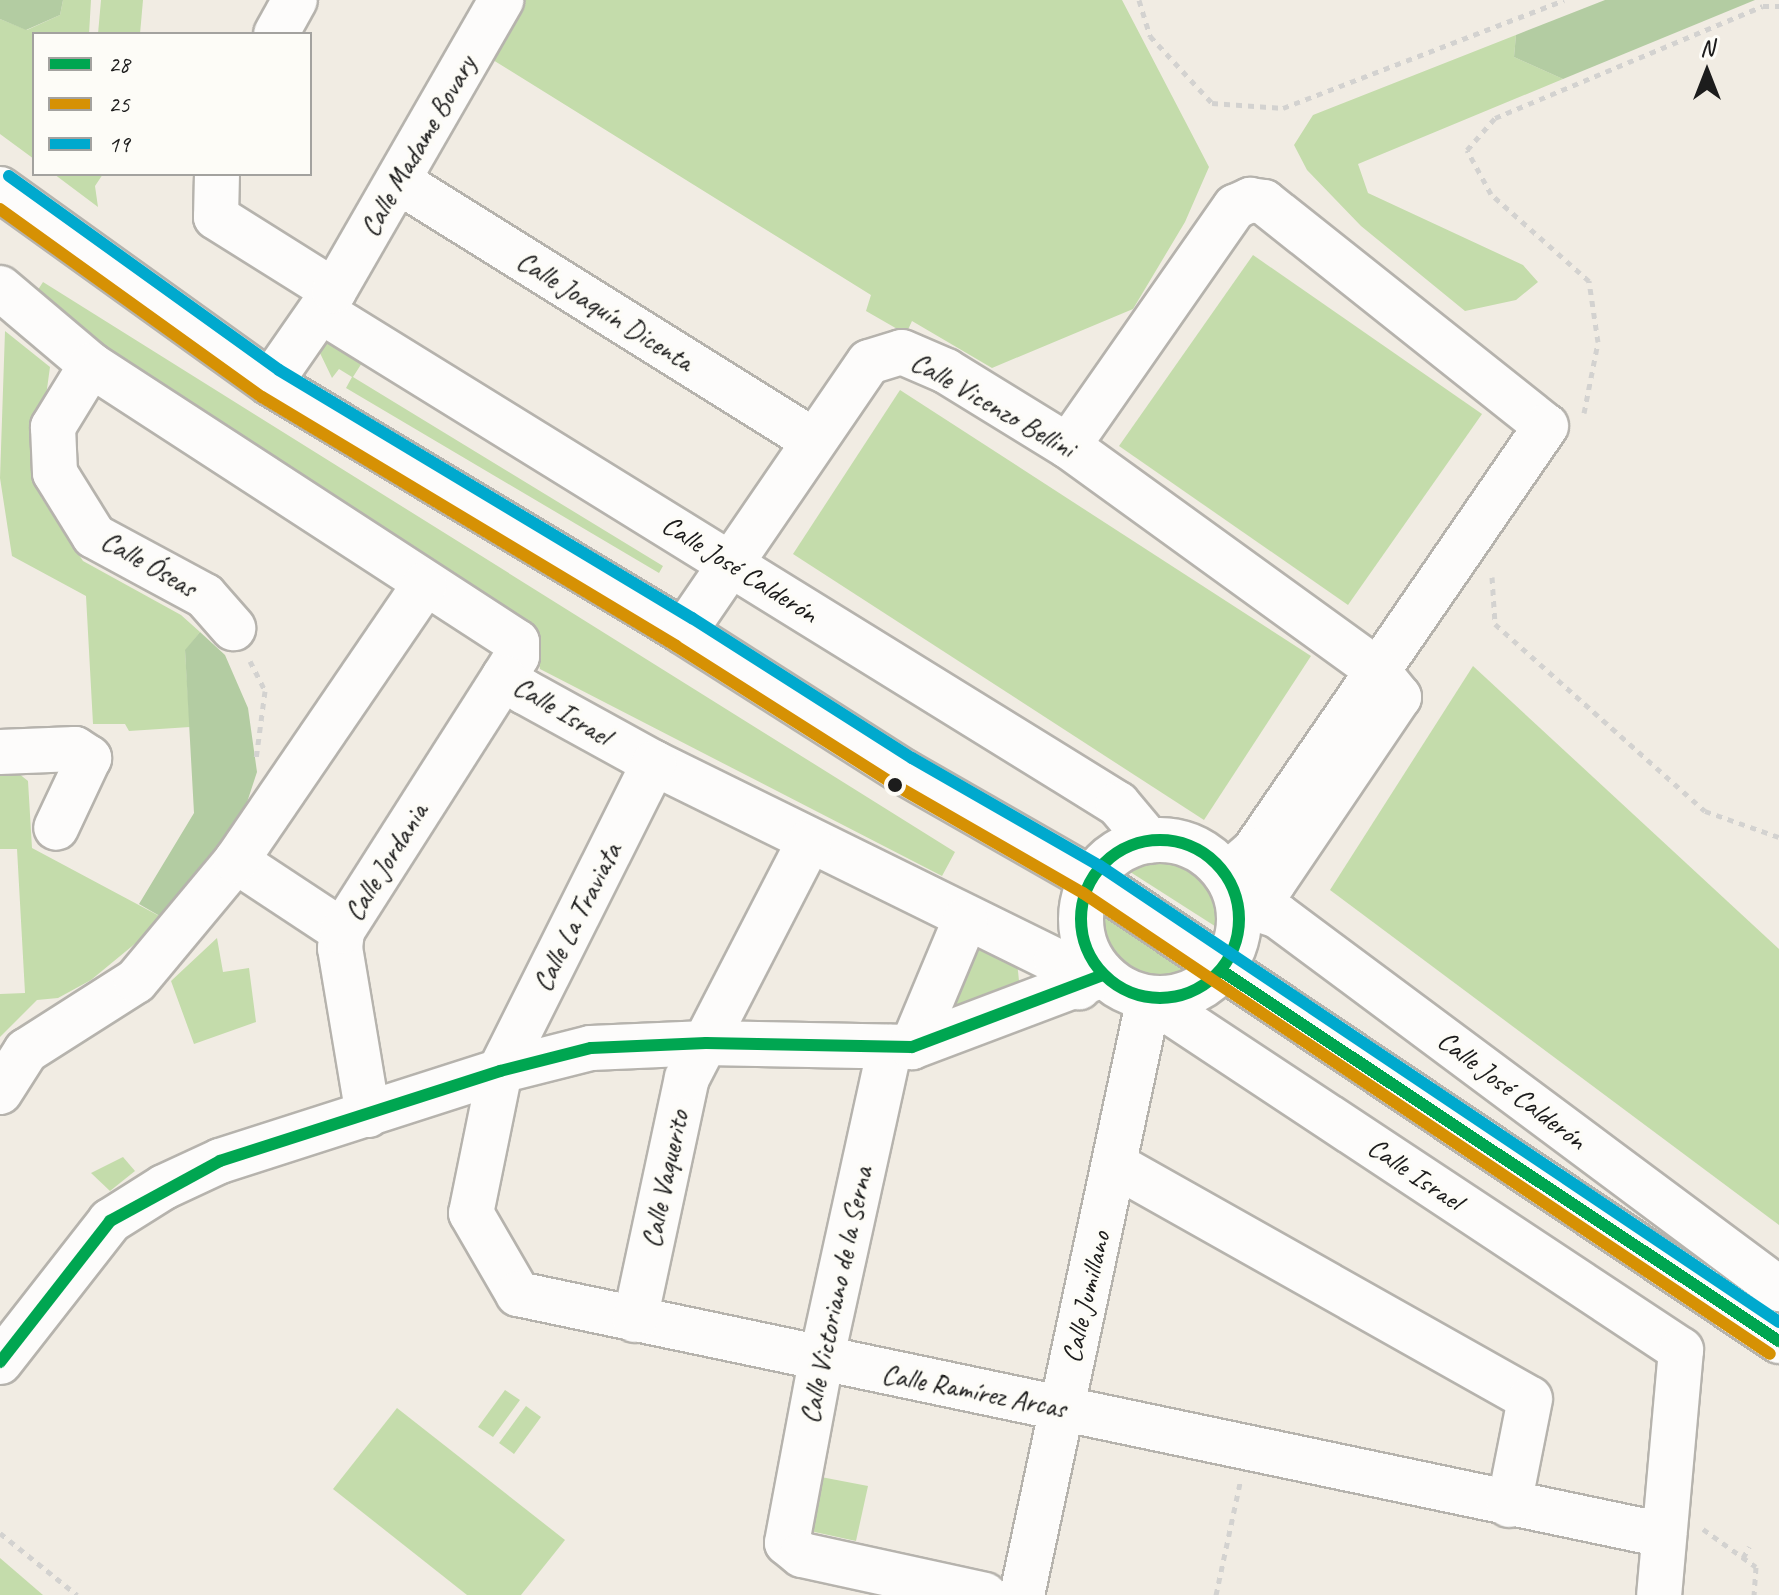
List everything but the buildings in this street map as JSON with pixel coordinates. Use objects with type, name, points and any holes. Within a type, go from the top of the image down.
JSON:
[{"type":"street","points":[[277,32],[295,0]]},
{"type":"street","name":"Calle Madame Bovary","points":[[270,383],[327,301],[501,0]]},
{"type":"street","points":[[217,176],[216,217],[327,301]]},
{"type":"street","name":"Calle Joaquín Dicenta","points":[[398,181],[812,440]]},
{"type":"street","name":"Calle José Calderón","points":[[0,189],[270,383],[684,632],[904,772],[1091,879],[1222,971],[1779,1341]]},
{"type":"street","points":[[1068,446],[1235,207],[1250,200],[1264,202],[1546,426],[1377,670],[1399,697],[1273,883],[1232,889]]},
{"type":"street","name":"Calle Israel","points":[[0,288],[91,365],[517,642],[517,656],[504,677],[654,763],[965,920],[1056,961],[1091,981],[1149,998],[1681,1350],[1665,1519]]},
{"type":"street","name":"Calle José Calderón","points":[[327,301],[731,563],[1118,804],[1149,841]]},
{"type":"street","name":"Calle Vicenzo Bellini","points":[[684,632],[812,440],[869,362],[902,352],[946,371],[1068,446],[1377,670]]},
{"type":"street","name":"Calle Óseas","points":[[91,365],[53,427],[55,473],[94,536],[205,596],[233,628]]},
{"type":"street","points":[[0,1092],[26,1051],[136,981],[236,861],[425,584]]},
{"type":"street","name":"Calle Jordania","points":[[368,1115],[340,948],[342,931],[504,677]]},
{"type":"street","points":[[0,752],[75,749],[89,758],[56,828]]},
{"type":"street","name":"Calle La Traviata","points":[[500,1071],[654,763]]},
{"type":"street","points":[[0,1362],[110,1221],[164,1187],[220,1161],[500,1071],[591,1048],[706,1043],[901,1047],[1091,981],[1081,928],[1082,903],[1091,879],[1126,847],[1149,841],[1196,848],[1232,889],[1234,950],[1222,971],[1201,988],[1176,998],[1149,998]]},
{"type":"street","name":"Calle Vaquerito","points":[[635,1320],[687,1078],[809,842]]},
{"type":"street","points":[[236,861],[342,931]]},
{"type":"street","name":"Calle José Calderón","points":[[1232,889],[1278,916],[1779,1289]]},
{"type":"street","name":"Calle Victoriano de la Serna","points":[[965,920],[901,1047],[821,1361],[787,1543],[802,1555],[985,1595]]},
{"type":"street","name":"Calle Jumillano","points":[[1022,1595],[1149,998]]},
{"type":"street","name":"Calle Ramírez Arcas","points":[[500,1071],[471,1213],[518,1294],[821,1361],[1248,1447],[1509,1505],[1665,1519]]},
{"type":"street","points":[[1115,1165],[1530,1399],[1509,1505]]},
{"type":"street","points":[[1659,1595],[1665,1519]]},
{"type":"path","points":[[1139,0],[1150,36],[1212,103],[1283,108],[1564,0]]},
{"type":"path","points":[[1583,417],[1598,342],[1589,281],[1491,194],[1467,150],[1495,118],[1763,6],[1779,6]]},
{"type":"path","points":[[1496,565],[1492,578],[1495,624],[1705,811],[1779,837]]},
{"type":"path","points":[[233,628],[265,691],[253,775]]},
{"type":"path","points":[[1216,1595],[1248,1447]]},
{"type":"path","points":[[1665,1519],[1756,1567],[1754,1595]]},
{"type":"path","points":[[0,1533],[77,1595]]},
{"type":"path","points":[[1743,1558],[1749,1547]]},
{"type":"green space","points":[[0,0],[63,0],[60,15],[26,30],[0,19]]},
{"type":"green space","points":[[63,0],[91,0],[89,32],[32,32],[32,158],[0,134],[0,19],[27,30],[60,15]]},
{"type":"green space","points":[[101,0],[143,0],[140,32],[98,32]]},
{"type":"green space","points":[[522,0],[1122,0],[1209,167],[1185,222],[1133,309],[992,368],[912,321],[906,334],[866,311],[871,295],[493,60],[505,41],[499,37]]},
{"type":"green space","points":[[1605,0],[1755,0],[1563,79],[1514,57],[1516,35]]},
{"type":"green space","points":[[1516,35],[1514,57],[1563,79],[1358,164],[1368,193],[1523,265],[1538,282],[1516,300],[1465,311],[1361,226],[1307,170],[1294,145],[1313,115]]},
{"type":"green space","points":[[57,176],[102,176],[95,186],[98,207]]},
{"type":"green space","points":[[1253,255],[1482,414],[1348,605],[1119,446]]},
{"type":"green space","points":[[43,282],[955,852],[942,876],[540,669],[535,641],[109,362],[32,299]]},
{"type":"green space","points":[[5,331],[50,367],[40,440],[41,497],[83,561],[181,615],[200,632],[185,651],[190,727],[129,731],[125,724],[93,724],[86,596],[12,556],[0,478]]},
{"type":"green space","points":[[327,340],[367,355],[353,377],[663,566],[659,573],[346,388],[352,377],[339,369],[332,378],[319,351]]},
{"type":"green space","points":[[900,390],[1311,656],[1204,820],[793,554]]},
{"type":"green space","points":[[200,632],[225,655],[248,708],[257,772],[231,851],[165,919],[139,904],[194,813],[185,650]]},
{"type":"green space","points":[[1473,666],[1779,949],[1779,1225],[1330,890]]},
{"type":"green space","points":[[18,773],[28,781],[32,848],[165,919],[91,980],[58,998],[37,1000],[0,1037],[0,994],[25,993],[17,849],[0,849],[0,774]]},
{"type":"green space","points":[[1164,852],[1192,859],[1209,873],[1225,916],[1221,930],[1124,868],[1139,856]]},
{"type":"green space","points":[[1106,914],[1190,966],[1182,980],[1156,985],[1125,975],[1102,950],[1099,931]]},
{"type":"green space","points":[[217,938],[223,972],[249,968],[256,1022],[194,1044],[171,981]]},
{"type":"green space","points":[[972,942],[1017,962],[1020,990],[943,1017]]},
{"type":"green space","points":[[123,1157],[135,1171],[110,1191],[91,1173]]},
{"type":"green space","points":[[505,1390],[520,1400],[493,1437],[478,1427]]},
{"type":"green space","points":[[526,1406],[541,1417],[514,1454],[499,1443]]},
{"type":"green space","points":[[397,1408],[565,1540],[521,1595],[467,1595],[333,1489]]},
{"type":"green space","points":[[821,1477],[868,1486],[856,1541],[810,1531]]},
{"type":"green space","points":[[0,1558],[43,1595],[0,1595]]},
{"type":"transit line","name":"19","points":[[9,176],[279,370],[692,618],[912,758],[1100,866],[1779,1322]]},
{"type":"transit line","name":"25","points":[[0,209],[262,397],[676,646],[895,785],[1083,893],[1770,1354]]},
{"type":"transit line","name":"28","points":[[1160,840],[1190,846],[1216,863],[1233,889],[1239,919],[1233,949],[1216,975],[1190,992],[1160,998],[1130,992],[1104,975],[1087,949],[1081,919],[1087,889],[1104,863],[1130,846],[1160,840]]},
{"type":"transit line","name":"28","points":[[1222,971],[1779,1341]]},
{"type":"transit line","name":"28","points":[[0,1362],[110,1221],[220,1161],[500,1071],[591,1048],[706,1043],[912,1047],[1103,975]]}]
